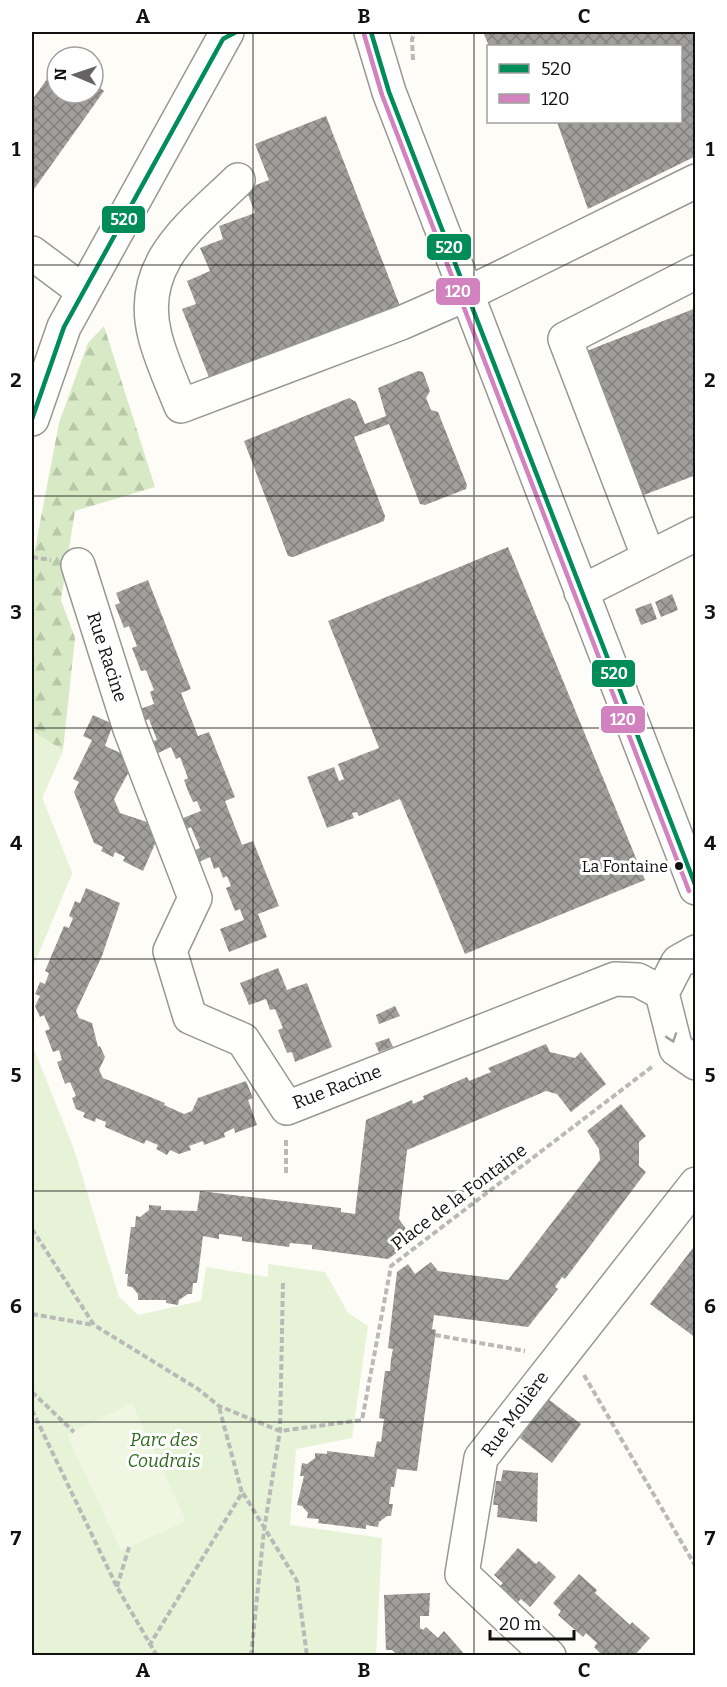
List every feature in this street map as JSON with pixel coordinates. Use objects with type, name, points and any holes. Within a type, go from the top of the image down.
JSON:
[{"type":"street","points":[[371,32],[389,92],[696,888]]},
{"type":"street","points":[[32,419],[64,327],[228,34]]},
{"type":"street","points":[[238,180],[174,243],[156,274],[151,302],[155,336],[181,406],[401,323],[467,294],[696,181]]},
{"type":"street","points":[[32,253],[83,291]]},
{"type":"street","points":[[649,558],[565,339],[696,272]]},
{"type":"street","points":[[581,592],[696,534]]},
{"type":"street","name":"Rue Racine","points":[[78,565],[130,729],[195,898],[170,951],[190,1017],[243,1040],[287,1108],[615,980],[638,980],[662,993]]},
{"type":"street","points":[[686,1056],[662,993],[678,962],[696,952]]},
{"type":"street","name":"Rue Molière","points":[[549,1656],[462,1574],[481,1458],[557,1357],[696,1184]]},
{"type":"path","name":"Place de la Fontaine","points":[[280,1431],[362,1420],[391,1266],[686,1056]]},
{"type":"path","points":[[32,1229],[94,1325]]},
{"type":"path","points":[[252,1656],[264,1530],[280,1431],[283,1281]]},
{"type":"path","points":[[32,1314],[94,1325],[198,1389],[219,1406],[280,1431]]},
{"type":"path","points":[[435,1335],[557,1357],[587,1378],[696,1567]]},
{"type":"path","points":[[32,1392],[74,1432]]},
{"type":"path","points":[[219,1406],[242,1492],[297,1581],[308,1656]]},
{"type":"path","points":[[32,1410],[117,1587],[149,1646],[157,1656]]},
{"type":"path","points":[[149,1646],[242,1492]]},
{"type":"path","points":[[117,1587],[129,1547]]},
{"type":"green space","points":[[104,326],[155,487],[75,511],[61,600],[75,638],[63,750],[42,798],[72,873],[32,969],[32,565],[59,423],[88,343]]},
{"type":"green space","points":[[32,731],[63,750],[42,798],[72,873],[32,969]]},
{"type":"green space","name":"Parc des Coudrais","points":[[32,1044],[74,1149],[119,1297],[138,1315],[201,1301],[206,1267],[268,1277],[268,1264],[325,1272],[348,1313],[368,1326],[352,1438],[296,1449],[290,1525],[382,1538],[376,1655],[32,1655]]},
{"type":"green space","points":[[132,1403],[186,1521],[121,1551],[67,1435]]},
{"type":"building","points":[[483,32],[696,32],[696,156],[588,209],[557,123],[682,123],[682,45],[489,45]]},
{"type":"building","points":[[45,82],[45,105],[94,105],[32,192],[32,100]]},
{"type":"building","points":[[326,116],[400,306],[210,380],[182,309],[196,304],[187,281],[210,271],[200,248],[223,239],[219,226],[255,213],[246,189],[269,180],[255,144]]},
{"type":"building","points":[[696,308],[696,475],[636,498],[579,354]]},
{"type":"building","points":[[418,371],[423,372],[430,391],[426,398],[431,410],[438,412],[467,485],[466,489],[425,505],[420,504],[389,424],[354,437],[385,516],[384,521],[293,557],[288,556],[244,441],[349,398],[356,402],[365,424],[386,416],[378,388]]},
{"type":"building","points":[[508,547],[645,880],[465,954],[400,799],[359,816],[357,812],[352,813],[354,818],[327,828],[307,777],[334,767],[339,781],[344,779],[338,764],[379,748],[328,621]]},
{"type":"building","points":[[148,580],[191,689],[181,693],[198,736],[209,732],[235,797],[225,801],[242,845],[253,841],[279,906],[258,914],[267,937],[229,952],[220,929],[244,920],[240,909],[235,911],[226,888],[231,886],[227,876],[223,878],[219,867],[214,869],[210,857],[199,862],[195,850],[200,848],[191,827],[187,829],[183,818],[201,811],[197,801],[193,802],[188,791],[184,780],[188,778],[180,757],[176,759],[171,747],[158,753],[153,741],[157,740],[149,719],[145,721],[140,709],[154,704],[150,692],[154,690],[146,670],[141,671],[132,648],[137,646],[129,626],[124,628],[115,605],[120,603],[116,593]]},
{"type":"building","points":[[672,594],[678,610],[661,617],[655,602]]},
{"type":"building","points":[[651,603],[657,619],[641,625],[635,609]]},
{"type":"building","points":[[93,715],[113,724],[105,746],[125,755],[131,768],[114,799],[120,813],[153,824],[158,837],[143,871],[123,861],[125,857],[115,852],[113,857],[101,851],[103,847],[94,843],[74,792],[79,782],[73,779],[92,740],[83,736]]},
{"type":"building","points":[[86,888],[120,903],[102,956],[76,1011],[79,1018],[92,1023],[98,1047],[100,1046],[105,1057],[99,1070],[103,1078],[165,1103],[164,1105],[184,1114],[192,1111],[198,1098],[246,1081],[253,1098],[248,1100],[257,1125],[235,1133],[234,1128],[224,1133],[225,1137],[204,1145],[203,1141],[189,1146],[191,1150],[179,1154],[170,1150],[167,1155],[156,1149],[158,1145],[146,1140],[144,1144],[105,1127],[106,1122],[96,1118],[95,1122],[83,1117],[85,1113],[76,1109],[72,1098],[76,1096],[70,1082],[65,1084],[57,1062],[62,1060],[59,1050],[53,1052],[45,1031],[50,1029],[44,1015],[40,1017],[35,1006],[40,996],[35,994],[40,982],[45,984],[49,973],[45,971],[64,926],[69,928],[73,918],[69,916],[75,901],[80,903]]},
{"type":"building","points":[[278,968],[287,990],[307,983],[332,1047],[295,1062],[292,1052],[287,1053],[278,1030],[283,1028],[275,1009],[270,1010],[266,999],[249,1005],[240,983]]},
{"type":"building","points":[[395,1006],[400,1016],[379,1024],[376,1015]]},
{"type":"building","points":[[389,1038],[393,1047],[379,1052],[375,1043]]},
{"type":"building","points":[[546,1044],[550,1052],[575,1058],[581,1052],[606,1084],[571,1112],[557,1094],[546,1091],[407,1150],[399,1219],[406,1229],[390,1242],[398,1252],[388,1259],[312,1249],[312,1245],[290,1243],[289,1247],[242,1241],[242,1237],[219,1234],[219,1239],[203,1236],[197,1283],[193,1283],[192,1294],[179,1300],[178,1305],[166,1303],[166,1300],[138,1300],[138,1294],[132,1287],[127,1286],[128,1274],[125,1274],[131,1227],[135,1227],[136,1216],[140,1217],[149,1210],[149,1205],[161,1206],[161,1210],[197,1211],[200,1191],[341,1208],[341,1212],[355,1214],[366,1120],[412,1100],[413,1104],[424,1099],[423,1096],[467,1077],[469,1081],[491,1072],[488,1068]]},
{"type":"building","points":[[621,1104],[646,1136],[639,1142],[639,1166],[646,1172],[565,1279],[562,1277],[555,1287],[558,1289],[528,1327],[434,1315],[432,1329],[436,1330],[417,1471],[397,1469],[394,1487],[391,1487],[389,1504],[393,1504],[391,1516],[379,1522],[378,1527],[366,1525],[366,1529],[318,1523],[319,1519],[307,1518],[308,1513],[302,1506],[297,1505],[304,1476],[300,1476],[302,1463],[307,1464],[315,1458],[315,1453],[327,1454],[327,1451],[374,1457],[377,1441],[381,1442],[384,1419],[379,1418],[385,1371],[390,1371],[393,1349],[388,1348],[397,1272],[408,1264],[415,1274],[431,1262],[438,1271],[508,1280],[600,1160],[599,1149],[587,1131]]},
{"type":"building","points":[[696,1244],[696,1338],[650,1304]]},
{"type":"building","points":[[548,1399],[581,1424],[552,1463],[520,1438],[534,1419],[530,1416],[536,1409],[539,1412]]},
{"type":"building","points":[[503,1470],[538,1473],[537,1522],[497,1517],[498,1505],[493,1505],[496,1481],[501,1481]]},
{"type":"building","points":[[518,1548],[536,1564],[539,1561],[556,1577],[530,1607],[521,1599],[518,1602],[500,1586],[503,1583],[494,1575]]},
{"type":"building","points":[[579,1574],[597,1590],[595,1593],[630,1625],[632,1622],[650,1638],[634,1656],[603,1656],[594,1647],[597,1643],[586,1633],[583,1637],[558,1615],[561,1611],[553,1603]]},
{"type":"building","points":[[430,1593],[429,1616],[420,1616],[420,1628],[423,1630],[426,1627],[438,1638],[444,1631],[466,1656],[398,1656],[392,1650],[386,1650],[384,1595]]},
{"type":"transit line","name":"520","points":[[32,419],[64,327],[223,39],[236,32]]},
{"type":"transit line","name":"520","points":[[371,32],[389,92],[696,887]]},
{"type":"transit line","name":"120","points":[[364,34],[382,95],[689,891]]},
{"type":"place","name":"La Fontaine","points":[[679,866]]}]
